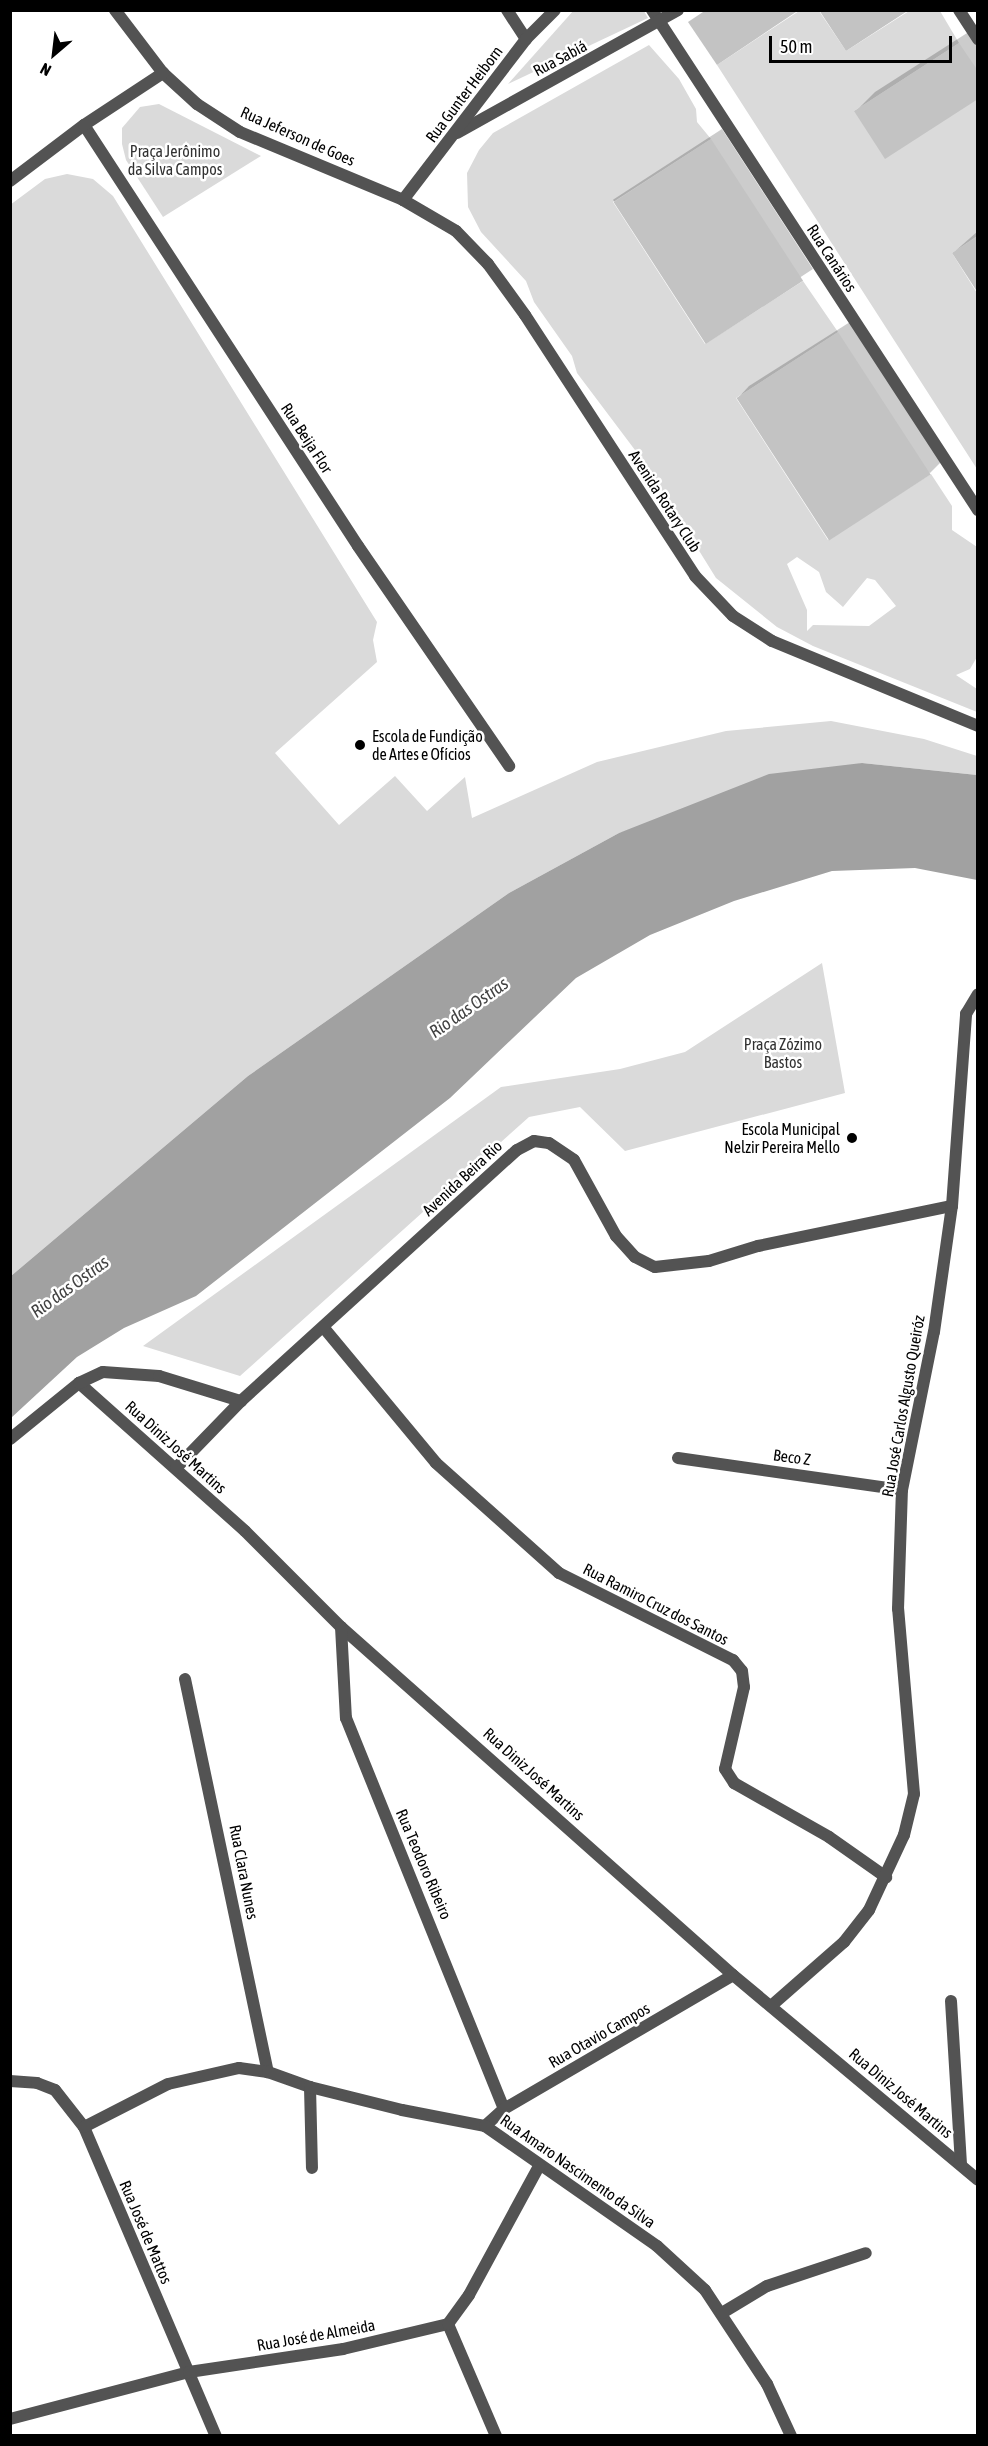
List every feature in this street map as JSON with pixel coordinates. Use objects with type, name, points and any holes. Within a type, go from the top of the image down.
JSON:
[{"type":"street","name":"Rua Jeferson de Goes","points":[[115,10],[163,73],[197,104],[240,132],[404,200]]},
{"type":"street","points":[[507,10],[526,39]]},
{"type":"street","name":"Rua Gunter Heiborn","points":[[404,200],[526,39],[555,10]]},
{"type":"street","name":"Rua Canários","points":[[652,10],[978,510]]},
{"type":"street","name":"Rua Sabiá","points":[[457,133],[659,24],[678,10]]},
{"type":"street","points":[[959,10],[978,39]]},
{"type":"street","points":[[10,181],[84,125],[163,73]]},
{"type":"street","name":"Rua Beija Flor","points":[[84,125],[358,546],[509,766]]},
{"type":"street","name":"Avenida Rotary Club","points":[[404,200],[456,231],[488,264],[695,576],[734,616],[772,641],[978,726]]},
{"type":"street","name":"Rua José Carlos Algusto Queiróz","points":[[771,2006],[844,1942],[869,1910],[904,1835],[914,1794],[898,1609],[902,1490],[934,1332],[952,1206],[966,1014],[978,994]]},
{"type":"street","name":"Avenida Beira Rio","points":[[176,1468],[241,1401],[324,1328],[517,1150],[534,1141],[549,1143],[574,1160],[616,1236],[635,1257],[655,1267],[676,1268],[759,1246],[952,1206]]},
{"type":"street","name":"Rua Ramiro Cruz dos Santos","points":[[324,1328],[436,1463],[496,1520],[559,1573],[597,1595],[733,1660],[742,1671],[744,1688],[725,1769],[734,1783],[829,1837],[886,1877]]},
{"type":"street","points":[[10,1439],[79,1383],[104,1372],[126,1371],[159,1376],[241,1401]]},
{"type":"street","name":"Rua Diniz José Martins","points":[[79,1383],[176,1468],[341,1627],[733,1976],[978,2180]]},
{"type":"street","name":"Beco Z","points":[[678,1458],[902,1490]]},
{"type":"street","name":"Rua Teodoro Ribeiro","points":[[341,1627],[346,1718],[504,2109]]},
{"type":"street","name":"Rua Clara Nunes","points":[[185,1679],[268,2072]]},
{"type":"street","name":"Rua Otavio Campos","points":[[485,2126],[504,2109],[733,1976]]},
{"type":"street","points":[[951,2001],[961,2165]]},
{"type":"street","name":"Rua Amaro Nascimento da Silva","points":[[84,2127],[168,2084],[239,2068],[268,2072],[310,2087],[485,2126],[664,2252],[705,2290],[767,2384],[791,2436]]},
{"type":"street","name":"Rua José de Mattos","points":[[10,2081],[55,2090],[84,2127],[216,2436]]},
{"type":"street","points":[[310,2087],[312,2168]]},
{"type":"street","points":[[496,2436],[448,2324],[469,2295],[539,2166]]},
{"type":"street","points":[[722,2313],[767,2286],[866,2253]]},
{"type":"street","name":"Rua José de Almeida","points":[[10,2419],[189,2372],[343,2349],[448,2324]]},
{"type":"green space","points":[[574,10],[644,11],[648,18],[508,84]]},
{"type":"green space","points":[[799,11],[819,11],[846,51],[909,11],[940,11],[959,43],[854,111],[977,99],[977,236],[952,253],[977,293],[977,469],[717,65]]},
{"type":"green space","points":[[649,45],[679,79],[696,109],[697,122],[711,139],[613,202],[705,344],[803,281],[838,332],[736,398],[828,540],[931,474],[952,506],[952,530],[977,547],[977,657],[970,669],[956,675],[977,689],[977,712],[813,646],[777,627],[716,578],[644,462],[577,373],[572,356],[534,302],[526,281],[481,232],[468,207],[467,173],[479,150],[493,133]],"holes":[[[797,557],[819,572],[826,592],[843,607],[867,578],[875,580],[896,606],[869,626],[813,625],[807,631],[807,610],[787,564]]]},
{"type":"green space","name":"Praça Jerônimo da Silva Campos","points":[[159,104],[261,156],[163,217],[126,160],[122,144],[122,128],[140,107]]},
{"type":"green space","points":[[67,174],[93,179],[113,196],[377,622],[373,640],[377,662],[275,753],[339,825],[395,776],[427,811],[465,777],[472,818],[597,762],[726,731],[831,721],[924,739],[977,756],[977,775],[862,763],[619,833],[509,893],[248,1076],[11,1276],[10,205],[45,179]]},
{"type":"green space","name":"Praça Zózimo Bastos","points":[[822,963],[845,1093],[625,1151],[580,1107],[529,1117],[240,1376],[143,1346],[501,1087],[620,1069],[685,1052]]},
{"type":"water","name":"Rio das Ostras","points":[[862,763],[977,775],[977,880],[915,868],[832,871],[734,901],[650,935],[576,978],[450,1098],[196,1296],[124,1328],[77,1357],[11,1418],[11,1276],[248,1076],[509,893],[619,833],[769,774]]},
{"type":"building","points":[[706,10],[799,10],[717,65],[688,22]]},
{"type":"building","points":[[819,10],[909,10],[846,51]]},
{"type":"building","points":[[959,43],[978,71],[978,99],[885,159],[854,111]]},
{"type":"building","points":[[711,139],[803,281],[706,344],[614,202]]},
{"type":"building","points":[[978,236],[978,293],[952,253]]},
{"type":"building","points":[[838,332],[931,475],[829,540],[737,398]]},
{"type":"place","name":"Escola de Fundição de Artes e Ofícios","points":[[360,745]]},
{"type":"place","name":"Escola Municipal Nelzir Pereira Mello","points":[[852,1138]]}]
